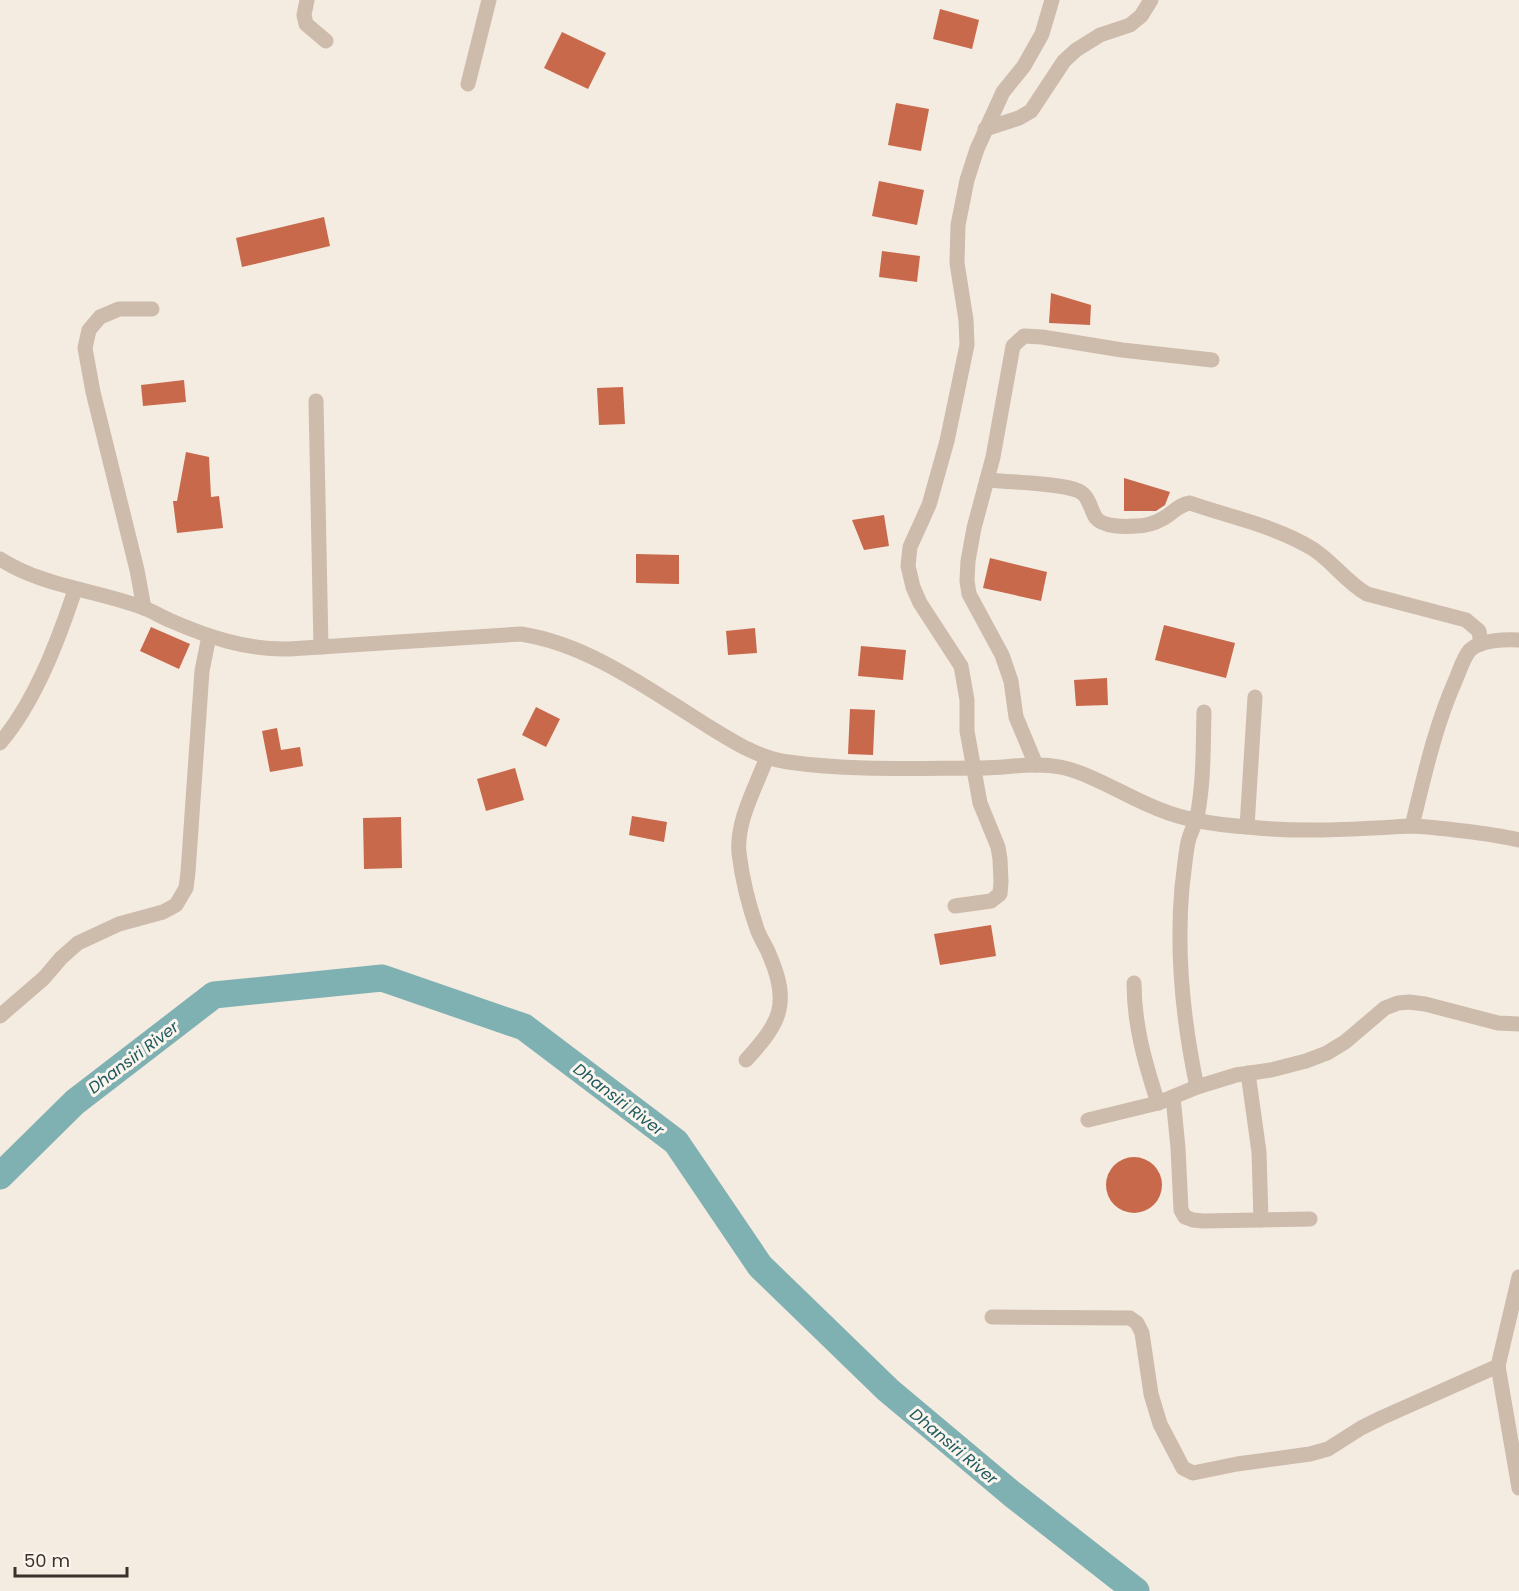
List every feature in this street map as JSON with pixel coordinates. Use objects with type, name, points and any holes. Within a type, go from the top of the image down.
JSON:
[{"type":"street","points":[[307,0],[304,15],[306,24],[326,41]]},
{"type":"street","points":[[468,84],[489,0]]},
{"type":"street","points":[[955,906],[991,901],[1000,894],[998,847],[982,811],[977,768],[967,731],[966,700],[961,666],[913,587],[908,566],[910,547],[929,505],[947,441],[967,345],[966,320],[957,263],[958,225],[967,180],[985,129],[1003,92],[1024,66],[1042,34],[1052,0]]},
{"type":"street","points":[[985,129],[1019,118],[1031,111],[1064,61],[1076,50],[1100,35],[1130,25],[1141,16],[1151,0]]},
{"type":"street","points":[[144,608],[137,570],[93,392],[85,348],[89,330],[100,317],[118,309],[152,309]]},
{"type":"street","points":[[1029,765],[1016,717],[1011,681],[1002,655],[969,594],[967,581],[974,528],[993,457],[1013,346],[1024,336],[1212,360]]},
{"type":"street","points":[[316,401],[321,647]]},
{"type":"street","points":[[987,480],[1079,491],[1087,498],[1097,519],[1103,524],[1133,527],[1152,523],[1162,519],[1181,505],[1190,503],[1290,536],[1314,549],[1354,587],[1367,594],[1466,620],[1479,631],[1480,644]]},
{"type":"street","points":[[0,560],[45,581],[144,608],[209,636],[268,650],[521,634],[542,637],[564,644],[622,673],[736,743],[767,757],[787,762],[856,767],[977,768],[1029,765],[1061,767],[1087,776],[1164,812],[1247,827],[1310,832],[1412,826],[1495,834],[1519,840]]},
{"type":"street","points":[[0,743],[19,718],[60,637],[75,590]]},
{"type":"street","points":[[0,1016],[44,978],[78,943],[119,924],[164,912],[176,905],[186,888],[202,671],[209,636]]},
{"type":"street","points":[[1412,826],[1426,768],[1449,695],[1465,658],[1471,648],[1480,644],[1519,640]]},
{"type":"street","points":[[1247,827],[1255,697]]},
{"type":"street","points":[[1197,1087],[1183,1010],[1180,968],[1182,889],[1188,841],[1197,819],[1201,790],[1204,712]]},
{"type":"street","points":[[746,1060],[767,1037],[781,1005],[776,970],[757,931],[739,853],[740,835],[746,814],[767,757]]},
{"type":"street","points":[[1134,983],[1134,1006],[1145,1063],[1166,1100],[1179,1148],[1181,1210],[1185,1217],[1193,1220],[1310,1219]]},
{"type":"street","points":[[1088,1120],[1166,1100],[1197,1087],[1248,1073],[1306,1061],[1327,1053],[1345,1042],[1385,1008],[1398,1004],[1409,1002],[1425,1004],[1498,1023],[1519,1024]]},
{"type":"street","points":[[1248,1073],[1259,1152],[1261,1220]]},
{"type":"street","points":[[1519,1277],[1498,1366],[1519,1488]]},
{"type":"street","points":[[992,1317],[1130,1318],[1137,1323],[1142,1333],[1151,1394],[1160,1424],[1183,1468],[1193,1473],[1328,1449],[1381,1418],[1498,1366]]},
{"type":"building","points":[[940,9],[979,20],[972,49],[933,39]]},
{"type":"building","points":[[562,32],[606,53],[588,89],[544,68]]},
{"type":"building","points":[[896,103],[929,109],[921,151],[888,145]]},
{"type":"building","points":[[879,181],[924,190],[917,225],[872,216]]},
{"type":"building","points":[[324,217],[330,246],[242,267],[236,238]]},
{"type":"building","points":[[882,251],[920,256],[917,282],[879,277]]},
{"type":"building","points":[[1051,293],[1091,305],[1090,325],[1049,323]]},
{"type":"building","points":[[184,380],[186,402],[143,406],[141,385]]},
{"type":"building","points":[[623,387],[625,424],[599,425],[597,388]]},
{"type":"building","points":[[186,452],[209,457],[211,497],[219,496],[223,528],[177,533],[173,501],[177,501]]},
{"type":"building","points":[[1124,478],[1170,492],[1165,505],[1156,511],[1124,511]]},
{"type":"building","points":[[884,515],[889,546],[864,550],[852,520]]},
{"type":"building","points":[[636,554],[679,555],[679,584],[636,583]]},
{"type":"building","points":[[990,558],[1047,572],[1041,601],[983,588]]},
{"type":"building","points":[[1164,625],[1235,643],[1226,678],[1155,660]]},
{"type":"building","points":[[151,627],[190,644],[179,669],[140,651]]},
{"type":"building","points":[[755,628],[757,653],[728,655],[726,631]]},
{"type":"building","points":[[861,646],[906,650],[903,680],[858,676]]},
{"type":"building","points":[[1107,678],[1108,705],[1076,706],[1074,680]]},
{"type":"building","points":[[536,707],[560,719],[546,747],[522,735]]},
{"type":"building","points":[[850,709],[875,710],[873,755],[848,754]]},
{"type":"building","points":[[277,728],[281,750],[300,747],[303,766],[270,772],[262,731]]},
{"type":"building","points":[[515,768],[524,800],[486,811],[477,779]]},
{"type":"building","points":[[632,816],[667,822],[664,842],[629,835]]},
{"type":"building","points":[[401,817],[402,868],[364,869],[363,818]]},
{"type":"building","points":[[991,925],[996,956],[940,965],[934,934]]},
{"type":"building","points":[[1129,1157],[1139,1157],[1154,1165],[1160,1174],[1162,1185],[1160,1196],[1154,1205],[1139,1213],[1129,1213],[1118,1208],[1111,1201],[1106,1190],[1106,1180],[1111,1169],[1118,1162]]},
{"type":"waterway","name":"Dhansiri River","points":[[0,1176],[75,1102],[214,995],[382,978],[524,1027],[676,1142],[760,1266],[888,1390],[1012,1494],[1136,1591]]}]
